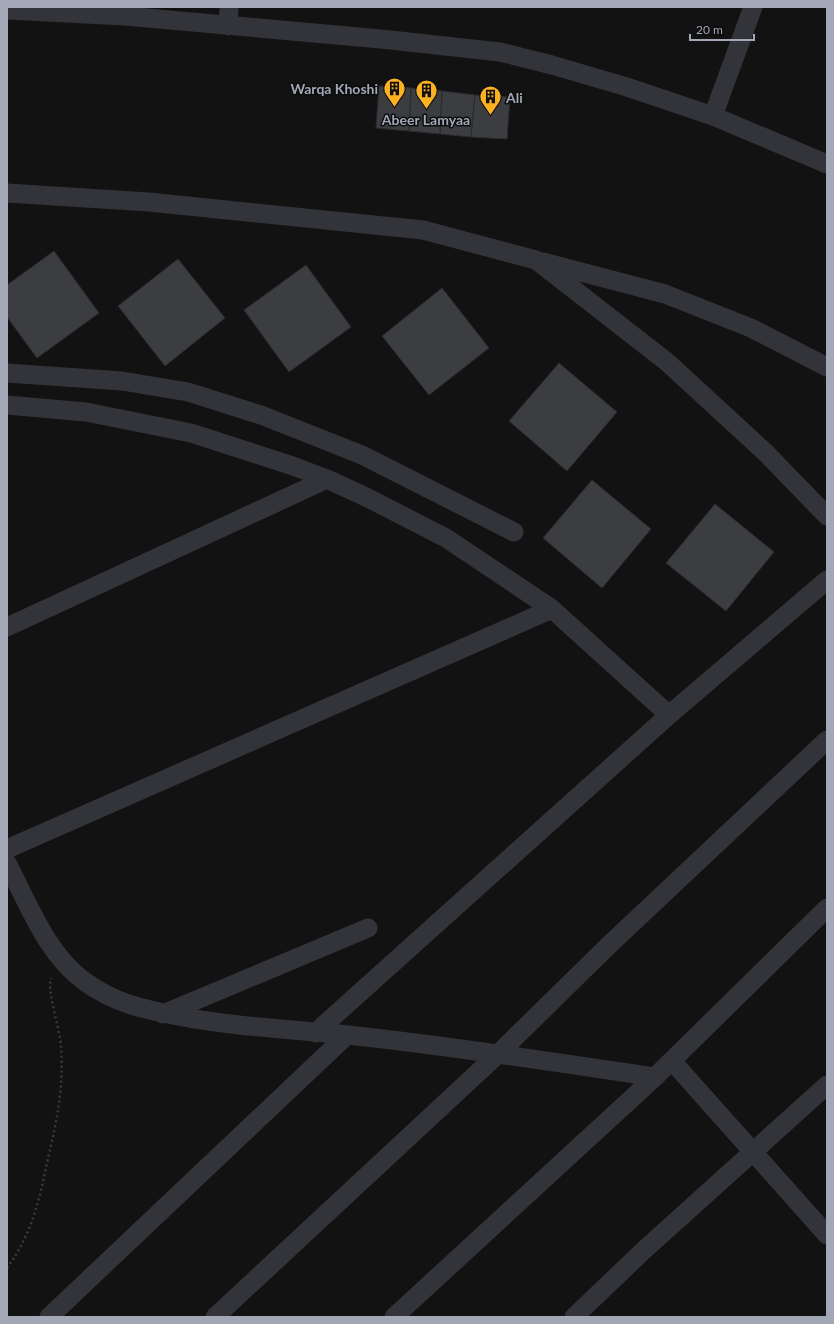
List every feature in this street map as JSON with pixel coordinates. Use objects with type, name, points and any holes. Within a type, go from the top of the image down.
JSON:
[{"type":"street","points":[[228,26],[229,7]]},
{"type":"street","points":[[713,116],[754,7]]},
{"type":"street","points":[[7,10],[125,16],[380,38],[500,52],[552,65],[620,85],[713,116],[827,164]]},
{"type":"street","points":[[7,193],[149,202],[423,230],[666,294],[751,328],[827,367]]},
{"type":"street","points":[[536,260],[667,362],[766,453],[827,516]]},
{"type":"street","points":[[7,373],[122,381],[188,392],[260,415],[362,455],[514,532]]},
{"type":"street","points":[[7,405],[86,412],[191,433],[327,479],[446,538],[552,609],[669,715]]},
{"type":"street","points":[[7,627],[327,479]]},
{"type":"street","points":[[315,1033],[669,715],[827,580]]},
{"type":"street","points":[[7,849],[552,609]]},
{"type":"street","points":[[215,1317],[498,1054],[608,946],[827,740]]},
{"type":"street","points":[[7,863],[34,916],[60,960],[83,980],[107,996],[133,1007],[217,1024],[315,1033],[347,1034],[655,1077]]},
{"type":"street","points":[[394,1317],[672,1061],[827,908]]},
{"type":"street","points":[[163,1014],[368,928]]},
{"type":"street","points":[[49,1317],[347,1034]]},
{"type":"street","points":[[672,1061],[827,1235]]},
{"type":"street","points":[[574,1317],[643,1251],[827,1085]]},
{"type":"path","points":[[7,1268],[22,1245],[32,1224],[57,1117],[61,1093],[61,1045],[50,980],[55,966],[60,960]]},
{"type":"building","name":"Warqa Khoshi","points":[[379,86],[411,88],[409,131],[376,128]]},
{"type":"building","name":"Abeer Lamyaa","points":[[411,88],[442,91],[440,134],[409,131]]},
{"type":"building","points":[[442,91],[475,95],[471,137],[440,134]]},
{"type":"building","name":"Ali","points":[[475,95],[510,97],[507,139],[471,137]]},
{"type":"building","points":[[54,251],[99,313],[37,358],[7,317],[7,285]]},
{"type":"building","points":[[178,259],[225,318],[165,366],[118,306]]},
{"type":"building","points":[[306,265],[351,327],[289,372],[244,310]]},
{"type":"building","points":[[442,288],[489,348],[429,395],[382,336]]},
{"type":"building","points":[[559,363],[617,412],[567,471],[509,421]]},
{"type":"building","points":[[592,480],[651,529],[602,588],[543,538]]},
{"type":"building","points":[[715,504],[774,552],[726,611],[666,563]]},
{"type":"place","name":"Warqa Khoshi","points":[[394,108]]},
{"type":"place","name":"Abeer Lamyaa","points":[[426,110]]},
{"type":"place","name":"Ali","points":[[491,116]]}]
